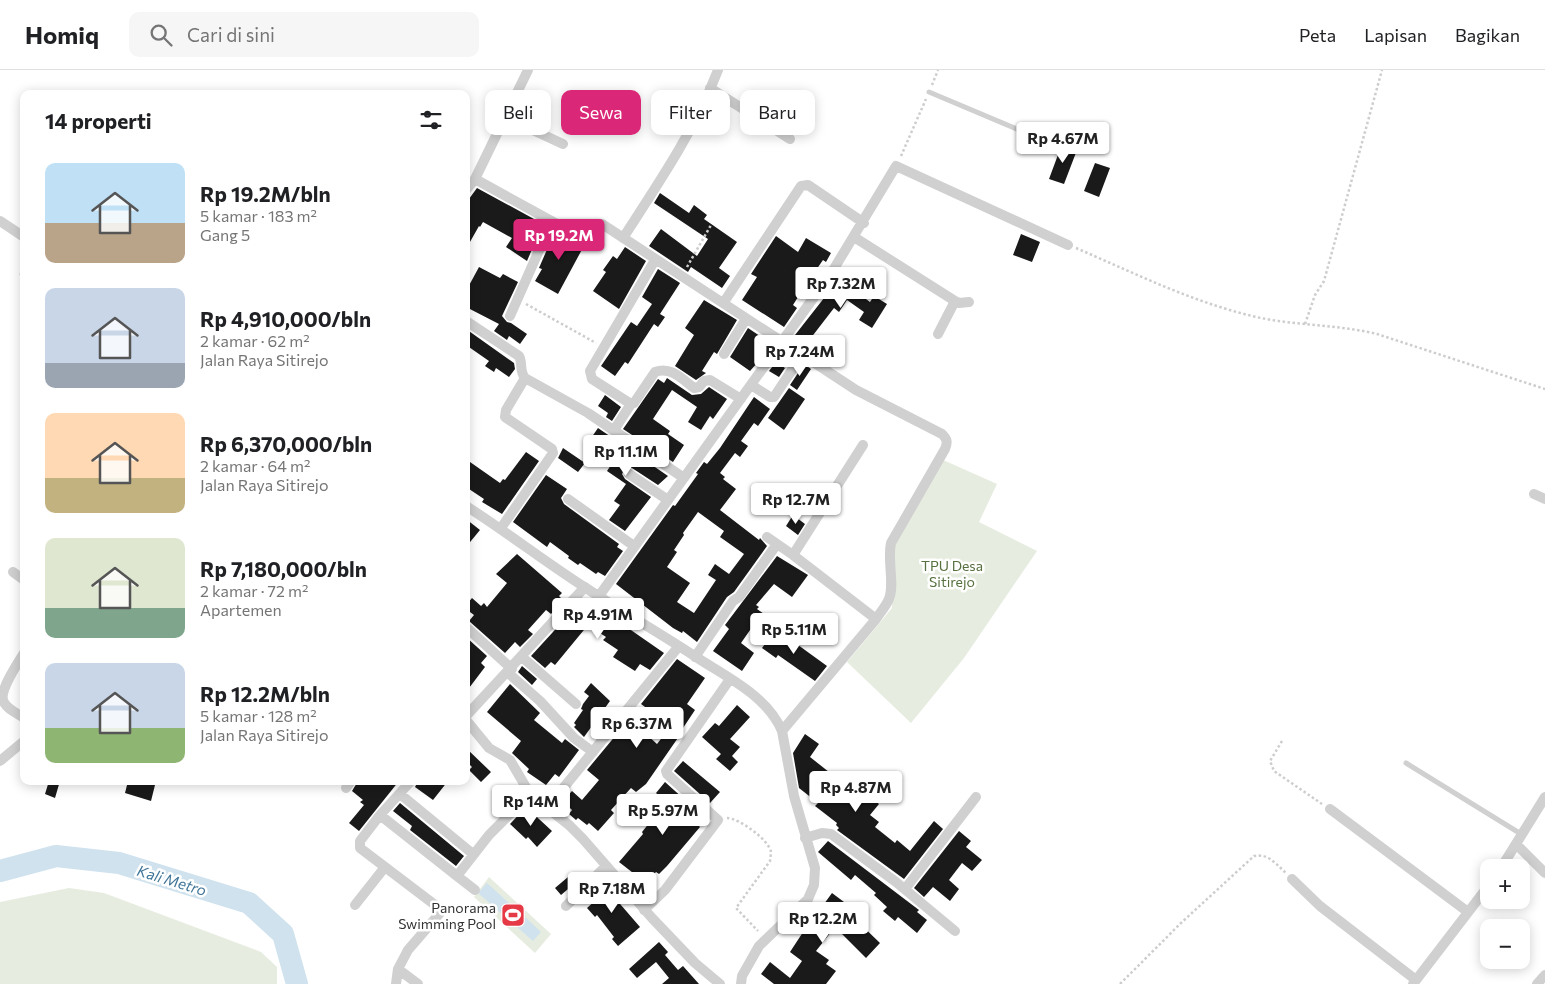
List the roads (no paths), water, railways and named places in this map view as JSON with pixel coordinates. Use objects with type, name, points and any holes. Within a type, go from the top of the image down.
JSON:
[{"type":"street","points":[[518,90],[528,70]]},
{"type":"street","points":[[623,238],[673,160],[704,104],[718,70]]},
{"type":"street","points":[[710,88],[790,138]]},
{"type":"street","points":[[470,184],[496,135]]},
{"type":"street","points":[[544,135],[563,144]]},
{"type":"street","points":[[598,596],[783,342],[864,222],[896,166],[1068,245]]},
{"type":"street","points":[[474,179],[566,229],[584,234],[590,233],[596,225],[602,224],[655,260],[724,302],[746,320],[856,390],[942,434],[947,443],[892,543],[890,551],[890,595],[876,619],[782,731]]},
{"type":"street","points":[[724,302],[801,186],[808,185],[864,222]]},
{"type":"street","points":[[0,221],[20,234]]},
{"type":"street","points":[[510,316],[552,221]]},
{"type":"street","points":[[854,237],[955,301],[959,303],[969,302]]},
{"type":"street","points":[[631,404],[589,376],[590,371],[655,260]]},
{"type":"street","points":[[938,334],[955,301]]},
{"type":"street","points":[[724,354],[746,320]]},
{"type":"street","points":[[470,324],[519,356],[521,360],[520,370],[527,379],[614,430],[684,478]]},
{"type":"street","points":[[752,385],[772,397],[784,383],[802,355]]},
{"type":"street","points":[[614,430],[655,372],[664,370],[672,372],[694,388],[699,387],[704,381],[710,380],[741,399]]},
{"type":"street","points":[[501,528],[553,453],[552,448],[505,417],[506,410],[527,379]]},
{"type":"street","points":[[792,555],[863,446]]},
{"type":"street","points":[[629,474],[668,500]]},
{"type":"street","points":[[1534,494],[1545,499]]},
{"type":"street","points":[[568,499],[634,546]]},
{"type":"street","points":[[470,509],[501,528],[585,588],[730,679],[768,709],[782,731],[794,796],[815,868],[813,892],[808,899],[767,936],[750,960],[742,976],[741,984]]},
{"type":"street","points":[[767,537],[876,619]]},
{"type":"street","points":[[695,657],[733,601],[738,597],[777,544]]},
{"type":"street","points":[[13,572],[20,577]]},
{"type":"street","points":[[470,712],[585,588]]},
{"type":"street","points":[[470,631],[574,738],[593,752]]},
{"type":"street","points":[[547,808],[679,646]]},
{"type":"street","points":[[522,657],[576,704]]},
{"type":"street","points":[[20,660],[2,695],[7,706],[20,715]]},
{"type":"street","points":[[644,910],[670,883],[718,818],[667,774],[666,770],[730,679]]},
{"type":"street","points":[[470,720],[489,748],[510,760],[530,794],[576,832],[644,910],[695,963],[720,984]]},
{"type":"street","points":[[0,761],[20,744]]},
{"type":"street","points":[[396,984],[398,969],[408,950],[440,911],[437,906],[384,867],[360,848],[359,845],[380,815],[406,785]]},
{"type":"street","points":[[400,794],[473,854]]},
{"type":"street","points":[[457,876],[495,828],[530,794]]},
{"type":"street","points":[[905,889],[976,797]]},
{"type":"street","points":[[1507,859],[1545,797]]},
{"type":"street","points":[[1330,809],[1468,912]]},
{"type":"street","points":[[380,815],[475,890]]},
{"type":"street","points":[[805,838],[822,833],[831,834],[905,889],[955,931]]},
{"type":"street","points":[[1517,845],[1545,873]]},
{"type":"street","points":[[566,906],[606,866]]},
{"type":"street","points":[[355,904],[384,867]]},
{"type":"street","points":[[1292,879],[1320,906],[1414,982],[1480,897]]},
{"type":"street","points":[[398,969],[418,984]]},
{"type":"street","points":[[1537,984],[1545,975]]},
{"type":"lane","points":[[929,92],[1057,146]]},
{"type":"lane","points":[[1406,763],[1521,834]]},
{"type":"water","points":[[487,883],[510,904],[502,914],[478,893]]},
{"type":"water","points":[[525,917],[541,932],[533,941],[517,927]]},
{"type":"waterway","name":"Kali Metro","points":[[0,871],[56,856],[119,863],[249,903],[283,934],[297,984]]},
{"type":"place","name":"Panorama Swimming Pool","points":[[513,915]]},
{"type":"park label","name":"TPU Desa Sitirejo","points":[[952,574]]}]
